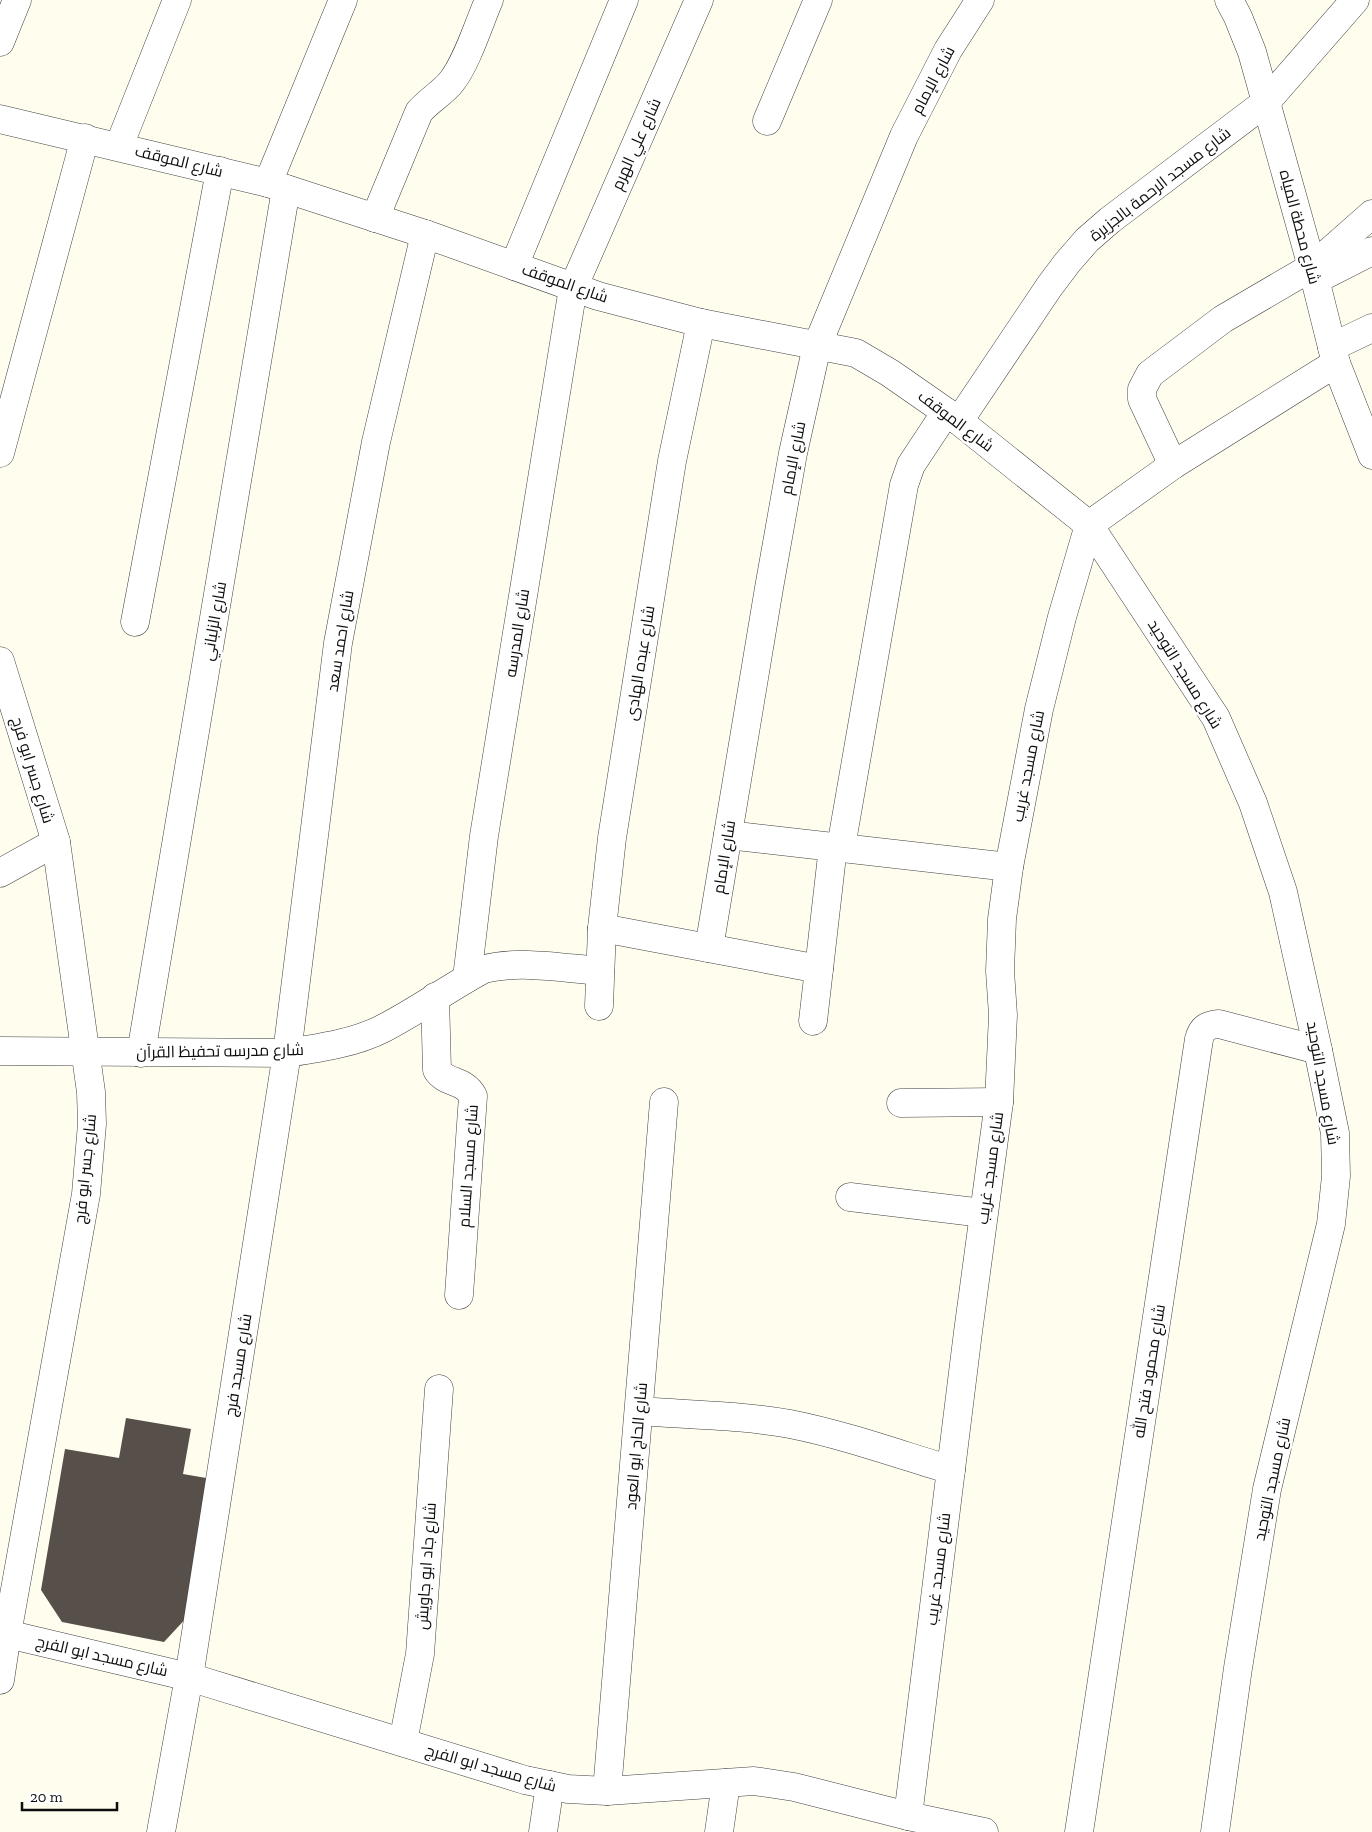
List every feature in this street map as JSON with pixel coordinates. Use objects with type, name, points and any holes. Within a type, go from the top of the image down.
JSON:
[{"type":"street","points":[[0,42],[16,0]]},
{"type":"street","points":[[119,146],[177,0]]},
{"type":"street","name":"شارع الزلباني","points":[[141,1052],[277,186],[343,0]]},
{"type":"street","points":[[375,218],[419,112],[445,89],[459,71],[489,0]]},
{"type":"street","points":[[514,266],[624,0]]},
{"type":"street","name":"شارع علي الهرم","points":[[573,288],[699,0]]},
{"type":"street","points":[[767,121],[818,0]]},
{"type":"street","name":"شارع الإمام","points":[[709,948],[793,453],[817,346],[904,136],[948,50],[980,0]]},
{"type":"street","name":"شارع محطة المياه","points":[[1229,0],[1247,36],[1314,274],[1334,355],[1372,455]]},
{"type":"street","name":"شارع مسجد الرحمة بالجزيرة","points":[[813,1021],[837,847],[904,485],[911,465],[952,416],[1067,263],[1087,240],[1110,220],[1266,102],[1355,0]]},
{"type":"street","name":"شارع الموقف","points":[[0,119],[119,146],[277,186],[425,234],[573,288],[701,323],[856,353],[890,373],[952,416],[1089,525]]},
{"type":"street","points":[[0,453],[85,138]]},
{"type":"street","points":[[135,622],[220,171]]},
{"type":"street","points":[[1314,274],[1372,214]]},
{"type":"street","name":"شارع احمد سعد","points":[[288,1053],[338,643],[376,442],[425,234]]},
{"type":"street","points":[[1173,465],[1142,399],[1142,388],[1150,374],[1223,318],[1314,274],[1372,251]]},
{"type":"street","name":"شارع المدرسه","points":[[466,978],[484,836],[573,288]]},
{"type":"street","name":"شارع عبده الهادى","points":[[599,1006],[602,928],[612,838],[670,470],[701,323]]},
{"type":"street","points":[[1089,525],[1372,328]]},
{"type":"street","name":"شارع مسجد غريب","points":[[900,1820],[951,1470],[999,1102],[1003,1015],[1000,971],[1002,919],[1008,867],[1039,710],[1062,617],[1089,525]]},
{"type":"street","name":"شارع مسجد التوحيد","points":[[1089,525],[1216,718],[1253,803],[1283,892],[1335,1133],[1336,1176],[1331,1224],[1267,1489],[1238,1668],[1215,1832]]},
{"type":"street","name":"شارع جسر ابو فرج","points":[[0,661],[56,842],[86,1052],[92,1124],[86,1194],[0,1680]]},
{"type":"street","points":[[728,835],[1008,867]]},
{"type":"street","points":[[0,873],[56,842]]},
{"type":"street","points":[[602,928],[819,969]]},
{"type":"street","name":"شارع مدرسه تحفيظ القرآن","points":[[0,1051],[288,1053],[344,1042],[384,1028],[484,969],[503,964],[600,970]]},
{"type":"street","name":"شارع مسجد السلام","points":[[435,997],[437,1070],[444,1077],[464,1085],[473,1096],[459,1295]]},
{"type":"street","name":"شارع محمود فتح الله","points":[[1079,1832],[1193,1078],[1202,1030],[1209,1025],[1219,1024],[1318,1050]]},
{"type":"street","name":"شارع مسجد فرج","points":[[161,1832],[189,1677],[288,1053]]},
{"type":"street","name":"شارع الحاج ابو العود","points":[[607,1791],[664,1102]]},
{"type":"street","points":[[901,1102],[999,1102]]},
{"type":"street","points":[[850,1197],[984,1213]]},
{"type":"street","name":"شارع جاد ابو جاويش","points":[[403,1742],[420,1654],[439,1389]]},
{"type":"street","points":[[638,1411],[750,1419],[788,1424],[837,1434],[951,1470]]},
{"type":"street","name":"شارع مسجد ابو الفرج","points":[[7,1634],[189,1677],[525,1780],[568,1790],[607,1791],[754,1781],[794,1787],[900,1820],[976,1831]]},
{"type":"street","points":[[719,1832],[726,1783]]},
{"type":"street","points":[[543,1832],[550,1786]]},
{"type":"building","points":[[126,1418],[191,1429],[183,1474],[212,1479],[189,1615],[164,1642],[62,1622],[41,1590],[65,1449],[119,1458]]}]
